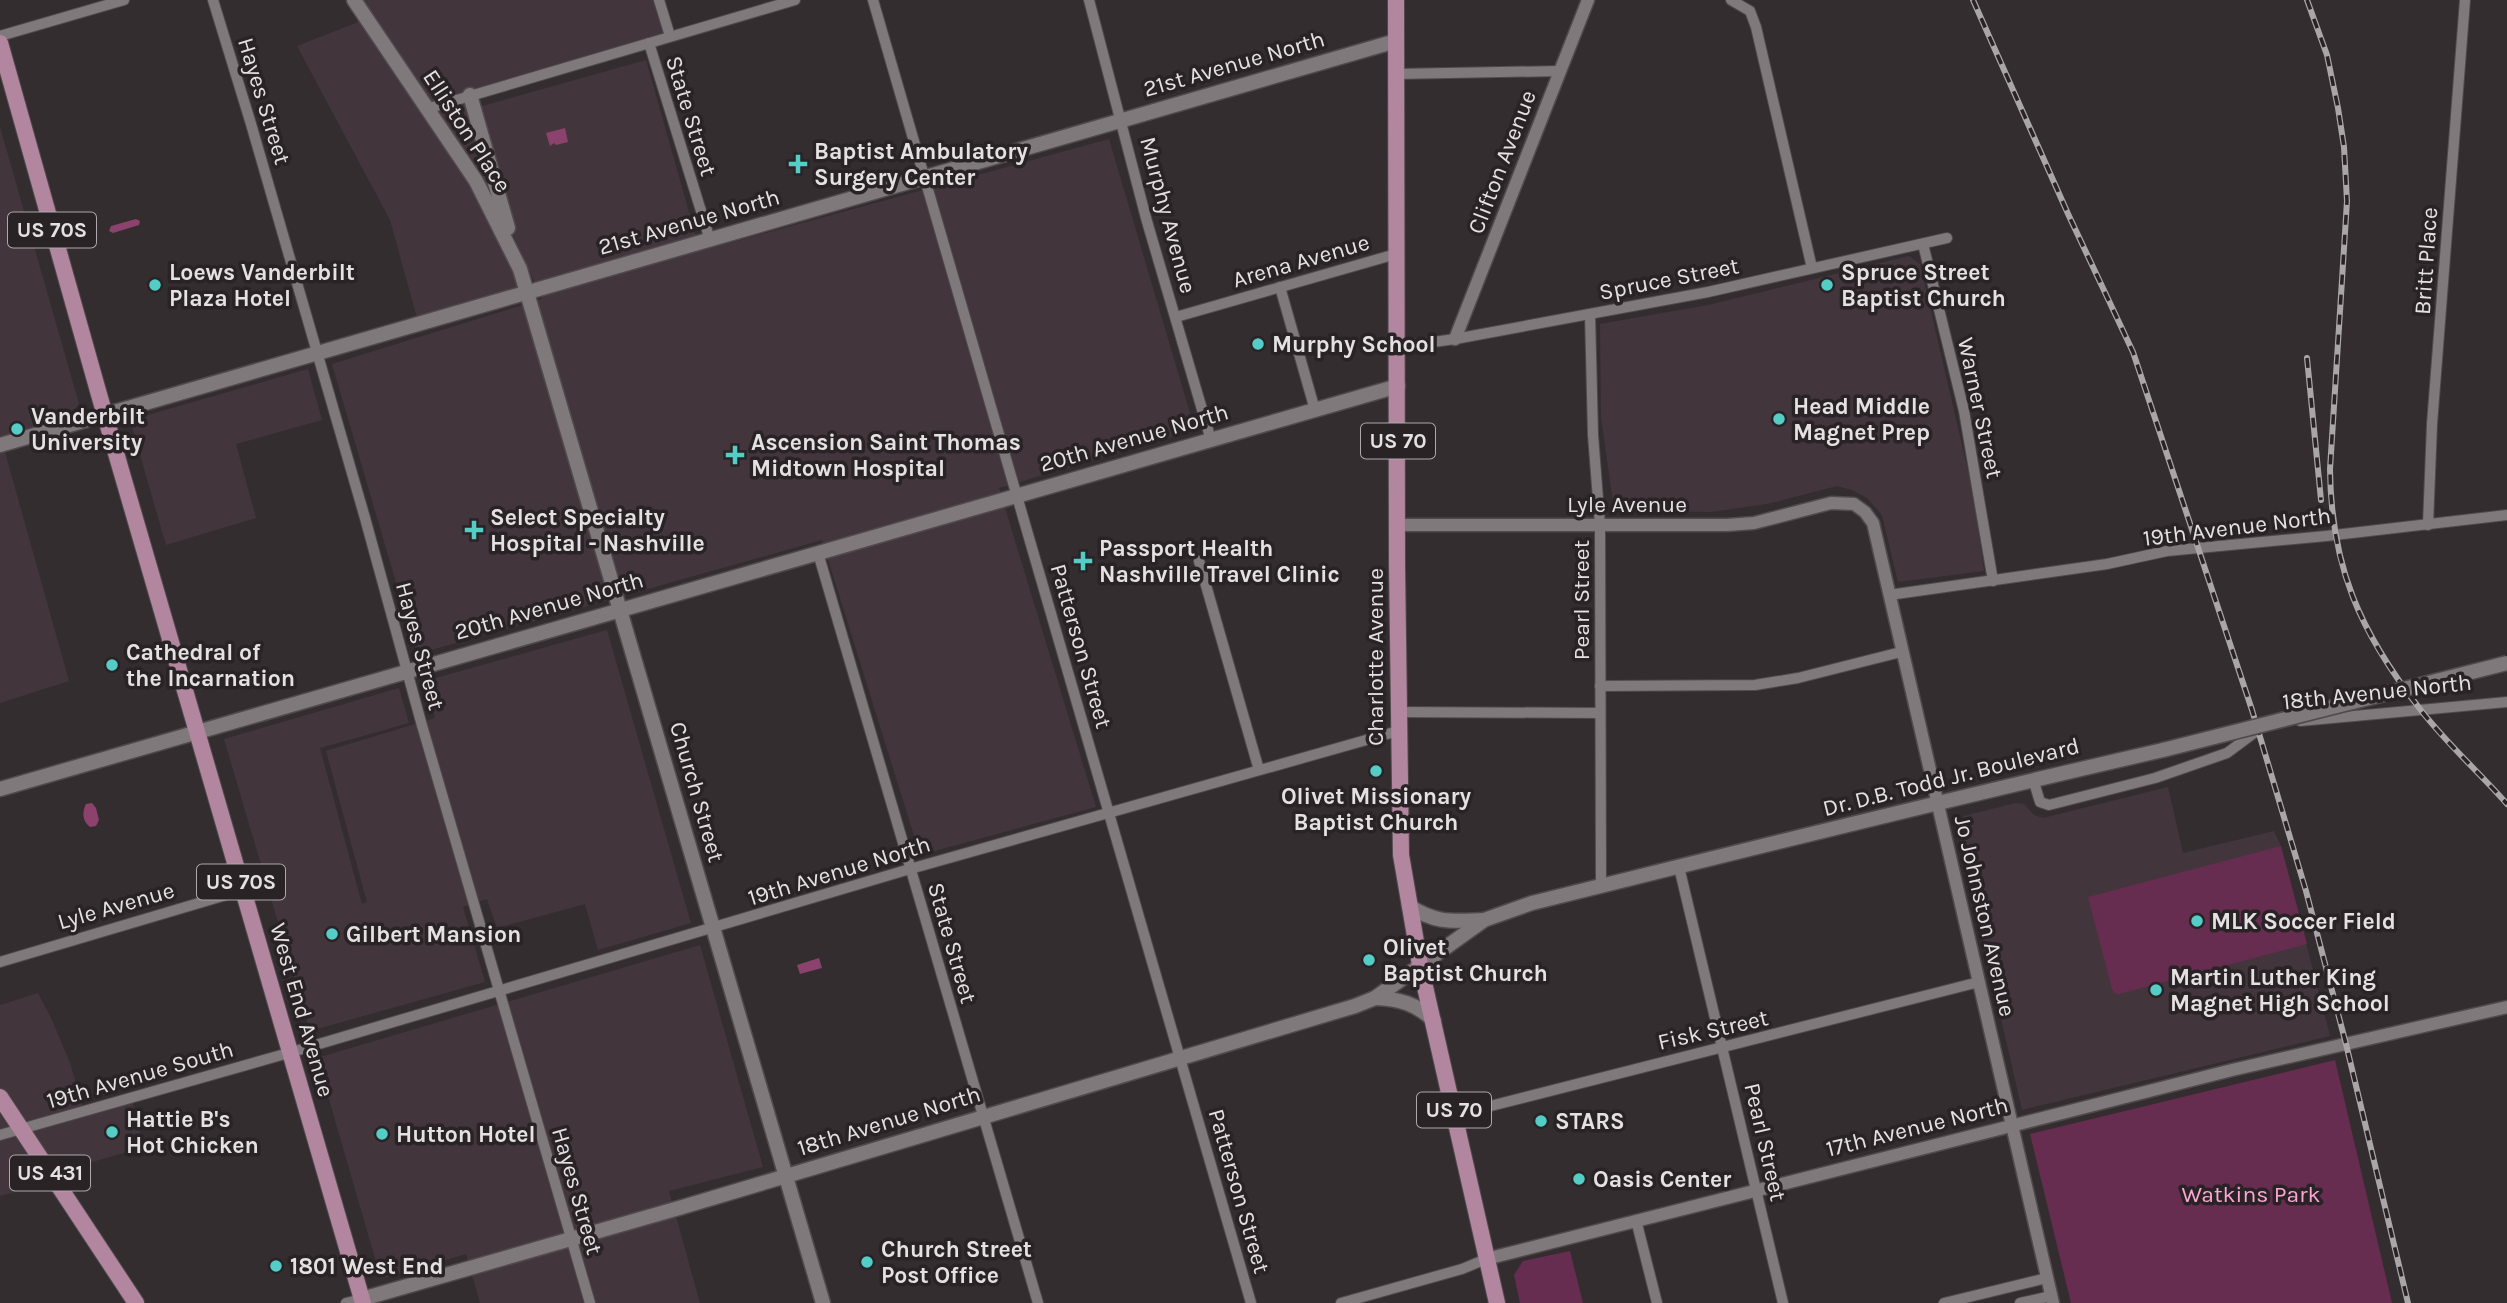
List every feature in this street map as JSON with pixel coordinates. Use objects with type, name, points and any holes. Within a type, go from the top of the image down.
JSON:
[{"type":"main road","name":"Elliston Place","points":[[354,0],[481,190],[520,270],[528,293]]},
{"type":"main road","name":"Charlotte Avenue","points":[[1396,0],[1399,830],[1420,965],[1497,1303]]},
{"type":"main road","name":"21st Avenue North","points":[[0,445],[1396,41]]},
{"type":"main road","name":"West End Avenue","points":[[0,43],[105,415],[292,1052],[357,1302]]},
{"type":"main road","points":[[470,95],[520,270]]},
{"type":"main road","name":"Church Street","points":[[528,293],[823,1303]]},
{"type":"main road","name":"20th Avenue North","points":[[0,789],[1398,386]]},
{"type":"main road","name":"Dr. D.B. Todd Jr. Boulevard","points":[[1420,965],[1484,920],[1532,903],[1937,802],[2163,750],[2507,663]]},
{"type":"main road","points":[[1409,906],[1438,921],[1484,920]]},
{"type":"main road","name":"18th Avenue North","points":[[357,1302],[1375,998],[1420,965]]},
{"type":"main road","points":[[1375,998],[1409,1003],[1422,1009],[1434,1021]]},
{"type":"main road","name":"US 431","points":[[0,1097],[136,1303]]},
{"type":"street","points":[[0,36],[124,0]]},
{"type":"street","name":"Hayes Street","points":[[213,0],[318,355],[406,671],[590,1303]]},
{"type":"street","name":"State Street","points":[[659,0],[670,36]]},
{"type":"street","points":[[426,109],[795,0]]},
{"type":"street","name":"Patterson Street","points":[[873,0],[1251,1303]]},
{"type":"street","name":"Murphy Avenue","points":[[1089,0],[1146,218],[1211,440]]},
{"type":"street","name":"Clifton Avenue","points":[[1455,339],[1588,0]]},
{"type":"street","points":[[1731,0],[1750,11],[1756,27],[1812,268]]},
{"type":"street","name":"Britt Place","points":[[2428,525],[2432,424],[2465,0]]},
{"type":"street","name":"State Street","points":[[649,43],[710,240]]},
{"type":"street","points":[[1396,74],[1560,71]]},
{"type":"street","name":"Spruce Street","points":[[1397,347],[1455,339],[1708,292],[1947,238]]},
{"type":"street","name":"Warner Street","points":[[1923,244],[1964,411],[1993,581]]},
{"type":"street","name":"Arena Avenue","points":[[1176,317],[1396,254]]},
{"type":"street","points":[[1280,287],[1315,410]]},
{"type":"street","name":"Pearl Street","points":[[1590,314],[1593,435],[1600,525],[1601,886]]},
{"type":"street","name":"Lyle Avenue","points":[[1397,524],[1754,523],[1831,503],[1854,504]]},
{"type":"street","name":"Jo Johnston Avenue","points":[[1854,504],[1865,512],[1873,523],[2052,1300]]},
{"type":"street","name":"19th Avenue North","points":[[1889,594],[2107,564],[2167,551],[2507,515]]},
{"type":"street","name":"State Street","points":[[818,553],[1038,1303]]},
{"type":"street","points":[[1199,561],[1259,770]]},
{"type":"street","points":[[1600,686],[1755,685],[1798,678],[1901,652]]},
{"type":"street","name":"18th Avenue North","points":[[2033,779],[2040,802],[2049,805],[2155,778],[2227,753],[2254,732],[2274,725],[2338,716],[2507,702]]},
{"type":"street","points":[[1398,712],[1600,713]]},
{"type":"street","name":"19th Avenue North","points":[[292,1052],[1398,730]]},
{"type":"street","name":"Pearl Street","points":[[1679,867],[1783,1303]]},
{"type":"street","name":"Lyle Avenue","points":[[0,962],[243,890]]},
{"type":"street","name":"Fisk Street","points":[[1455,1115],[1979,982]]},
{"type":"street","name":"17th Avenue North","points":[[1341,1303],[1462,1269],[1486,1259],[1756,1189],[2221,1073],[2507,1007]]},
{"type":"street","name":"19th Avenue South","points":[[0,1135],[292,1052]]},
{"type":"street","points":[[1636,1220],[1657,1303]]},
{"type":"street","points":[[1944,1303],[2047,1278]]},
{"type":"street","points":[[2020,1303],[2052,1300]]},
{"type":"shaded area","name":"Ascension Saint Thomas Midtown Hospital","points":[[354,0],[659,0],[670,36],[471,95],[475,108],[646,60],[700,251],[1109,139],[1195,430],[999,488],[1096,807],[920,855],[822,540],[417,654],[332,364],[542,299],[505,216],[528,293],[419,325],[390,220],[297,46],[366,19]]},
{"type":"shaded area","name":"Vanderbilt University","points":[[0,127],[79,404],[73,411],[3,445],[69,681],[0,703]]},
{"type":"shaded area","points":[[565,128],[568,142],[550,146],[546,133]]},
{"type":"shaded area","points":[[136,219],[140,221],[139,225],[113,233],[109,231],[111,226]]},
{"type":"shaded area","name":"Head Middle Magnet Prep","points":[[1909,256],[1920,264],[1974,497],[1984,571],[1898,582],[1882,515],[1867,498],[1837,486],[1767,504],[1710,512],[1614,510],[1601,417],[1600,324],[1708,305]]},
{"type":"shaded area","points":[[308,369],[322,420],[236,444],[256,518],[166,545],[132,427],[137,418]]},
{"type":"shaded area","points":[[607,630],[691,923],[598,950],[585,904],[497,928],[487,899],[463,907],[485,982],[310,1031],[224,739],[399,688],[409,723],[320,748],[362,904],[367,902],[326,751],[435,718],[425,681]]},
{"type":"shaded area","name":"Martin Luther King Magnet High School","points":[[2168,787],[2183,853],[2274,831],[2281,846],[2330,1036],[2022,1110],[1957,826],[1964,816],[2016,803],[2024,804],[2034,815],[2043,818]]},
{"type":"shaded area","points":[[92,803],[99,820],[96,826],[90,827],[85,822],[83,813],[86,804]]},
{"type":"shaded area","points":[[700,945],[763,1167],[669,1191],[700,1303],[480,1303],[466,1254],[381,1279],[317,1058]]},
{"type":"shaded area","points":[[819,958],[822,968],[800,974],[797,965]]},
{"type":"shaded area","points":[[38,993],[70,1063],[84,1110],[131,1097],[144,1147],[51,1174],[55,1181],[0,1196],[0,1005]]},
{"type":"green space","name":"MLK Soccer Field","points":[[2281,846],[2307,944],[2115,993],[2088,897]]},
{"type":"green space","name":"Watkins Park","points":[[2335,1060],[2392,1303],[2071,1303],[2030,1134]]},
{"type":"green space","points":[[1570,1251],[1583,1303],[1520,1303],[1514,1275],[1523,1261]]},
{"type":"railway","points":[[1973,0],[2133,352],[2252,710],[2306,891],[2408,1303]]},
{"type":"railway","points":[[2307,0],[2327,55],[2344,147],[2347,201],[2330,469],[2336,537],[2343,568],[2365,625],[2399,681],[2441,734],[2507,804]]},
{"type":"railway","points":[[2307,358],[2321,500]]},
{"type":"place","name":"Baptist Ambulatory Surgery Center","points":[[798,164]]},
{"type":"place","name":"Loews Vanderbilt Plaza Hotel","points":[[155,285]]},
{"type":"place","name":"Spruce Street Baptist Church","points":[[1827,285]]},
{"type":"place","name":"Murphy School","points":[[1258,344]]},
{"type":"place","name":"Head Middle Magnet Prep","points":[[1779,419]]},
{"type":"place","name":"Vanderbilt University","points":[[17,429]]},
{"type":"place","name":"Ascension Saint Thomas Midtown Hospital","points":[[735,455]]},
{"type":"place","name":"Select Specialty Hospital - Nashville","points":[[474,530]]},
{"type":"place","name":"Passport Health Nashville Travel Clinic","points":[[1083,561]]},
{"type":"place","name":"Cathedral of the Incarnation","points":[[112,665]]},
{"type":"place","name":"Olivet Missionary Baptist Church","points":[[1376,771]]},
{"type":"place","name":"MLK Soccer Field","points":[[2197,921]]},
{"type":"place","name":"Gilbert Mansion","points":[[332,934]]},
{"type":"place","name":"Olivet Baptist Church","points":[[1369,960]]},
{"type":"place","name":"Martin Luther King Magnet High School","points":[[2156,990]]},
{"type":"place","name":"STARS","points":[[1541,1121]]},
{"type":"place","name":"Hattie B's Hot Chicken","points":[[112,1132]]},
{"type":"place","name":"Hutton Hotel","points":[[382,1134]]},
{"type":"place","name":"Oasis Center","points":[[1579,1179]]},
{"type":"place","name":"Church Street Post Office","points":[[867,1262]]},
{"type":"place","name":"1801 West End","points":[[276,1266]]}]
